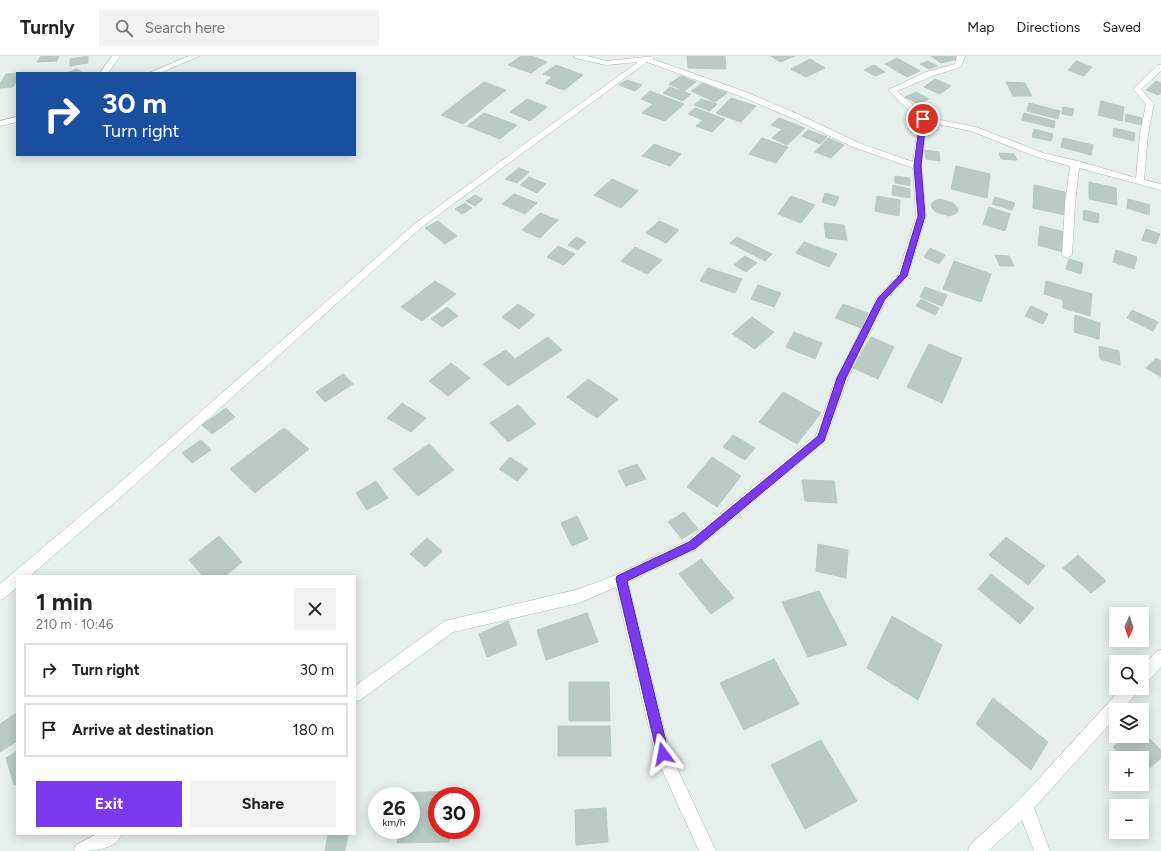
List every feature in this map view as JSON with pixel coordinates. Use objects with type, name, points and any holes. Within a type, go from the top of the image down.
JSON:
[{"type":"street","points":[[105,72],[116,56]]},
{"type":"street","points":[[156,72],[196,56]]},
{"type":"street","points":[[578,56],[606,63],[649,58],[750,97],[856,146],[918,166]]},
{"type":"street","points":[[961,56],[958,65],[929,74],[892,90],[923,119],[973,129],[1040,155],[1140,180],[1161,187]]},
{"type":"street","points":[[21,575],[120,490],[420,224],[649,58]]},
{"type":"street","points":[[1140,180],[1144,134],[1150,104],[1137,88],[1161,67]]},
{"type":"street","points":[[0,124],[16,119]]},
{"type":"street","points":[[356,693],[450,626],[579,596],[621,579],[692,545],[821,438],[842,378],[878,304],[903,276],[921,216],[918,166],[923,119]]},
{"type":"street","points":[[1067,255],[1070,204],[1075,163]]},
{"type":"street","points":[[0,593],[16,579]]},
{"type":"street","points":[[621,579],[663,754],[708,851]]},
{"type":"street","points":[[1149,670],[1161,657]]},
{"type":"street","points":[[976,851],[1025,806],[1126,695]]},
{"type":"street","points":[[1025,806],[1042,851]]},
{"type":"street","points":[[82,851],[112,835]]},
{"type":"building","points":[[41,56],[59,56],[57,61],[37,62]]},
{"type":"building","points":[[88,56],[88,63],[70,66],[70,59]]},
{"type":"building","points":[[521,56],[532,56],[547,62],[531,73],[508,65]]},
{"type":"building","points":[[687,56],[725,56],[726,69],[688,68]]},
{"type":"building","points":[[771,56],[795,56],[780,62]]},
{"type":"building","points":[[931,56],[954,56],[958,59],[941,63]]},
{"type":"building","points":[[897,58],[920,71],[907,77],[885,64]]},
{"type":"building","points":[[810,59],[825,68],[806,77],[791,69]]},
{"type":"building","points":[[928,61],[937,66],[929,69],[920,64]]},
{"type":"building","points":[[1076,61],[1092,67],[1084,76],[1068,70]]},
{"type":"building","points":[[556,65],[583,75],[564,90],[545,83],[552,77],[543,74]]},
{"type":"building","points":[[874,65],[885,72],[875,76],[864,70]]},
{"type":"building","points":[[77,69],[82,72],[69,72]]},
{"type":"building","points":[[16,73],[16,82],[13,87],[0,88],[0,84],[6,74]]},
{"type":"building","points":[[681,76],[696,82],[684,91],[669,84]]},
{"type":"building","points":[[935,79],[951,86],[940,94],[924,87]]},
{"type":"building","points":[[627,80],[642,85],[635,91],[619,85]]},
{"type":"building","points":[[1156,81],[1161,83],[1161,93],[1158,95],[1146,90]]},
{"type":"building","points":[[484,82],[506,90],[463,124],[441,115]]},
{"type":"building","points":[[1006,82],[1025,83],[1032,96],[1013,96]]},
{"type":"building","points":[[703,83],[727,93],[715,102],[691,91]]},
{"type":"building","points":[[670,87],[691,94],[683,101],[663,93]]},
{"type":"building","points":[[650,91],[684,104],[665,121],[642,113],[653,104],[641,99]]},
{"type":"building","points":[[916,92],[929,99],[918,104],[905,97]]},
{"type":"building","points":[[731,98],[756,106],[741,122],[716,113]]},
{"type":"building","points":[[527,99],[547,107],[530,121],[510,112]]},
{"type":"building","points":[[701,99],[717,104],[710,111],[694,105]]},
{"type":"building","points":[[1101,101],[1124,107],[1122,121],[1098,115]]},
{"type":"building","points":[[926,103],[935,108],[926,114],[917,109]]},
{"type":"building","points":[[1029,103],[1060,111],[1058,119],[1027,111]]},
{"type":"building","points":[[1063,107],[1074,109],[1072,116],[1062,114]]},
{"type":"building","points":[[695,108],[725,119],[712,132],[696,126],[703,120],[688,114]]},
{"type":"building","points":[[484,113],[517,125],[500,139],[467,126]]},
{"type":"building","points":[[1024,113],[1055,121],[1054,128],[1022,120]]},
{"type":"building","points":[[1126,114],[1142,118],[1141,125],[1125,121]]},
{"type":"building","points":[[779,118],[805,128],[787,145],[772,138],[782,129],[771,125]]},
{"type":"building","points":[[1114,128],[1135,133],[1134,141],[1113,136]]},
{"type":"building","points":[[1034,129],[1053,134],[1051,141],[1032,137]]},
{"type":"building","points":[[808,130],[827,137],[820,144],[802,136]]},
{"type":"building","points":[[762,138],[788,147],[776,163],[749,154]]},
{"type":"building","points":[[828,138],[844,145],[831,158],[815,152]]},
{"type":"building","points":[[1063,138],[1093,145],[1091,155],[1061,147]]},
{"type":"building","points":[[654,144],[681,154],[670,166],[642,156]]},
{"type":"building","points":[[925,150],[939,152],[940,161],[926,159]]},
{"type":"building","points":[[999,153],[1014,154],[1017,160],[1001,159]]},
{"type":"building","points":[[956,166],[990,174],[987,198],[951,189]]},
{"type":"building","points":[[519,168],[529,172],[517,183],[505,179]]},
{"type":"building","points":[[895,176],[910,178],[910,186],[895,183]]},
{"type":"building","points":[[529,177],[546,184],[537,193],[520,185]]},
{"type":"building","points":[[612,179],[638,191],[621,208],[594,195]]},
{"type":"building","points":[[1089,182],[1116,188],[1117,205],[1089,199]]},
{"type":"building","points":[[893,185],[910,189],[910,198],[892,195]]},
{"type":"building","points":[[1034,185],[1065,192],[1065,215],[1033,208]]},
{"type":"building","points":[[825,193],[839,197],[835,206],[822,202]]},
{"type":"building","points":[[514,194],[537,203],[525,214],[502,204]]},
{"type":"building","points":[[475,195],[483,199],[475,206],[466,201]]},
{"type":"building","points":[[791,196],[815,205],[801,223],[778,214]]},
{"type":"building","points":[[877,196],[900,200],[899,216],[875,211]]},
{"type":"building","points":[[995,197],[1015,203],[1012,210],[992,204]]},
{"type":"building","points":[[940,199],[953,203],[957,207],[958,211],[949,216],[936,212],[932,208],[931,204]]},
{"type":"building","points":[[1128,199],[1150,205],[1149,215],[1127,208]]},
{"type":"building","points":[[465,203],[472,208],[462,214],[455,209]]},
{"type":"building","points":[[989,207],[1010,214],[1005,231],[983,224]]},
{"type":"building","points":[[1084,210],[1099,214],[1098,223],[1083,220]]},
{"type":"building","points":[[540,213],[558,220],[540,238],[522,230]]},
{"type":"building","points":[[438,221],[457,236],[445,244],[425,228]]},
{"type":"building","points":[[659,221],[679,230],[666,243],[646,233]]},
{"type":"building","points":[[824,223],[844,225],[847,240],[826,238]]},
{"type":"building","points":[[1040,226],[1065,232],[1063,252],[1038,245]]},
{"type":"building","points":[[1146,229],[1160,234],[1156,244],[1142,240]]},
{"type":"building","points":[[576,237],[586,242],[578,250],[568,245]]},
{"type":"building","points":[[737,237],[772,254],[765,261],[730,243]]},
{"type":"building","points":[[804,242],[837,254],[829,267],[796,253]]},
{"type":"building","points":[[558,246],[575,254],[564,265],[547,257]]},
{"type":"building","points":[[635,247],[662,260],[647,274],[621,261]]},
{"type":"building","points":[[930,248],[945,255],[939,264],[924,257]]},
{"type":"building","points":[[1116,250],[1137,257],[1134,269],[1113,262]]},
{"type":"building","points":[[995,255],[1009,256],[1014,266],[1000,266]]},
{"type":"building","points":[[745,256],[757,263],[746,272],[734,265]]},
{"type":"building","points":[[1069,259],[1083,263],[1081,274],[1066,269]]},
{"type":"building","points":[[954,261],[991,274],[981,302],[943,289]]},
{"type":"building","points":[[708,268],[742,279],[735,293],[700,281]]},
{"type":"building","points":[[435,281],[456,294],[422,321],[401,307]]},
{"type":"building","points":[[1046,281],[1092,294],[1090,316],[1063,308],[1063,300],[1044,294]]},
{"type":"building","points":[[758,285],[781,293],[774,307],[751,299]]},
{"type":"building","points":[[925,287],[947,295],[942,306],[920,297]]},
{"type":"building","points":[[921,299],[939,308],[935,315],[916,306]]},
{"type":"building","points":[[518,304],[535,315],[519,329],[502,317]]},
{"type":"building","points":[[843,304],[868,313],[861,328],[835,318]]},
{"type":"building","points":[[1031,306],[1048,314],[1043,324],[1025,316]]},
{"type":"building","points":[[447,307],[458,316],[442,327],[431,319]]},
{"type":"building","points":[[1132,310],[1158,322],[1153,331],[1127,318]]},
{"type":"building","points":[[1075,315],[1100,323],[1099,339],[1074,332]]},
{"type":"building","points":[[752,317],[774,332],[755,349],[732,334]]},
{"type":"building","points":[[794,332],[822,343],[815,359],[786,347]]},
{"type":"building","points":[[548,337],[562,350],[508,386],[483,364],[506,350],[515,359]]},
{"type":"building","points":[[871,337],[894,347],[878,379],[853,368]]},
{"type":"building","points":[[929,344],[962,358],[942,403],[907,387]]},
{"type":"building","points":[[1099,346],[1119,351],[1120,365],[1100,359]]},
{"type":"building","points":[[1156,358],[1161,361],[1161,377],[1146,368]]},
{"type":"building","points":[[451,363],[470,378],[448,396],[429,381]]},
{"type":"building","points":[[343,374],[353,384],[325,402],[316,392]]},
{"type":"building","points":[[588,379],[618,399],[597,418],[567,397]]},
{"type":"building","points":[[783,392],[821,413],[797,444],[759,422]]},
{"type":"building","points":[[402,403],[426,418],[411,432],[387,418]]},
{"type":"building","points":[[518,405],[536,424],[508,442],[490,423]]},
{"type":"building","points":[[226,408],[235,417],[212,434],[202,425]]},
{"type":"building","points":[[284,428],[309,449],[255,493],[230,469]]},
{"type":"building","points":[[733,435],[755,448],[745,460],[723,447]]},
{"type":"building","points":[[201,440],[211,450],[192,463],[182,453]]},
{"type":"building","points":[[429,444],[454,470],[418,496],[393,469]]},
{"type":"building","points":[[510,457],[528,469],[517,481],[499,469]]},
{"type":"building","points":[[712,457],[741,476],[717,507],[687,487]]},
{"type":"building","points":[[637,464],[646,479],[626,486],[618,471]]},
{"type":"building","points":[[802,480],[834,481],[837,503],[805,501]]},
{"type":"building","points":[[376,481],[388,498],[367,510],[356,493]]},
{"type":"building","points":[[684,512],[698,529],[682,539],[668,522]]},
{"type":"building","points":[[577,516],[588,539],[572,546],[561,523]]},
{"type":"building","points":[[219,536],[242,562],[226,575],[202,575],[189,560]]},
{"type":"building","points":[[1006,537],[1045,566],[1028,585],[989,555]]},
{"type":"building","points":[[427,538],[442,551],[425,567],[410,554]]},
{"type":"building","points":[[818,544],[848,550],[846,578],[816,571]]},
{"type":"building","points":[[1078,555],[1106,581],[1091,593],[1063,568]]},
{"type":"building","points":[[701,559],[734,598],[711,614],[679,574]]},
{"type":"building","points":[[991,574],[1034,608],[1020,624],[978,589]]},
{"type":"building","points":[[819,591],[847,645],[808,657],[782,602]]},
{"type":"building","points":[[587,613],[598,642],[546,660],[537,630]]},
{"type":"building","points":[[892,616],[942,645],[918,700],[867,668]]},
{"type":"building","points":[[508,621],[517,645],[487,657],[479,634]]},
{"type":"building","points":[[774,659],[799,704],[744,730],[720,683]]},
{"type":"building","points":[[569,682],[609,682],[610,721],[569,721]]},
{"type":"building","points":[[993,698],[1048,742],[1031,770],[976,724]]},
{"type":"building","points":[[16,714],[16,742],[0,752],[0,724]]},
{"type":"building","points":[[558,726],[610,726],[611,756],[558,756]]},
{"type":"building","points":[[1149,738],[1161,750],[1161,758],[1149,769],[1149,751],[1117,751],[1113,747],[1118,743],[1149,743]]},
{"type":"building","points":[[821,740],[857,801],[805,829],[771,765]]},
{"type":"building","points":[[16,752],[16,784],[14,785],[6,758]]},
{"type":"building","points":[[420,792],[428,792],[428,839],[449,839],[449,842],[397,843],[397,839],[420,839]]},
{"type":"building","points":[[606,808],[608,842],[576,845],[575,810]]},
{"type":"building","points":[[328,835],[348,835],[345,851],[325,851]]},
{"type":"route","points":[[663,754],[621,579],[692,545],[821,438],[842,378],[882,298],[903,276],[921,216],[918,166],[923,119]]}]
